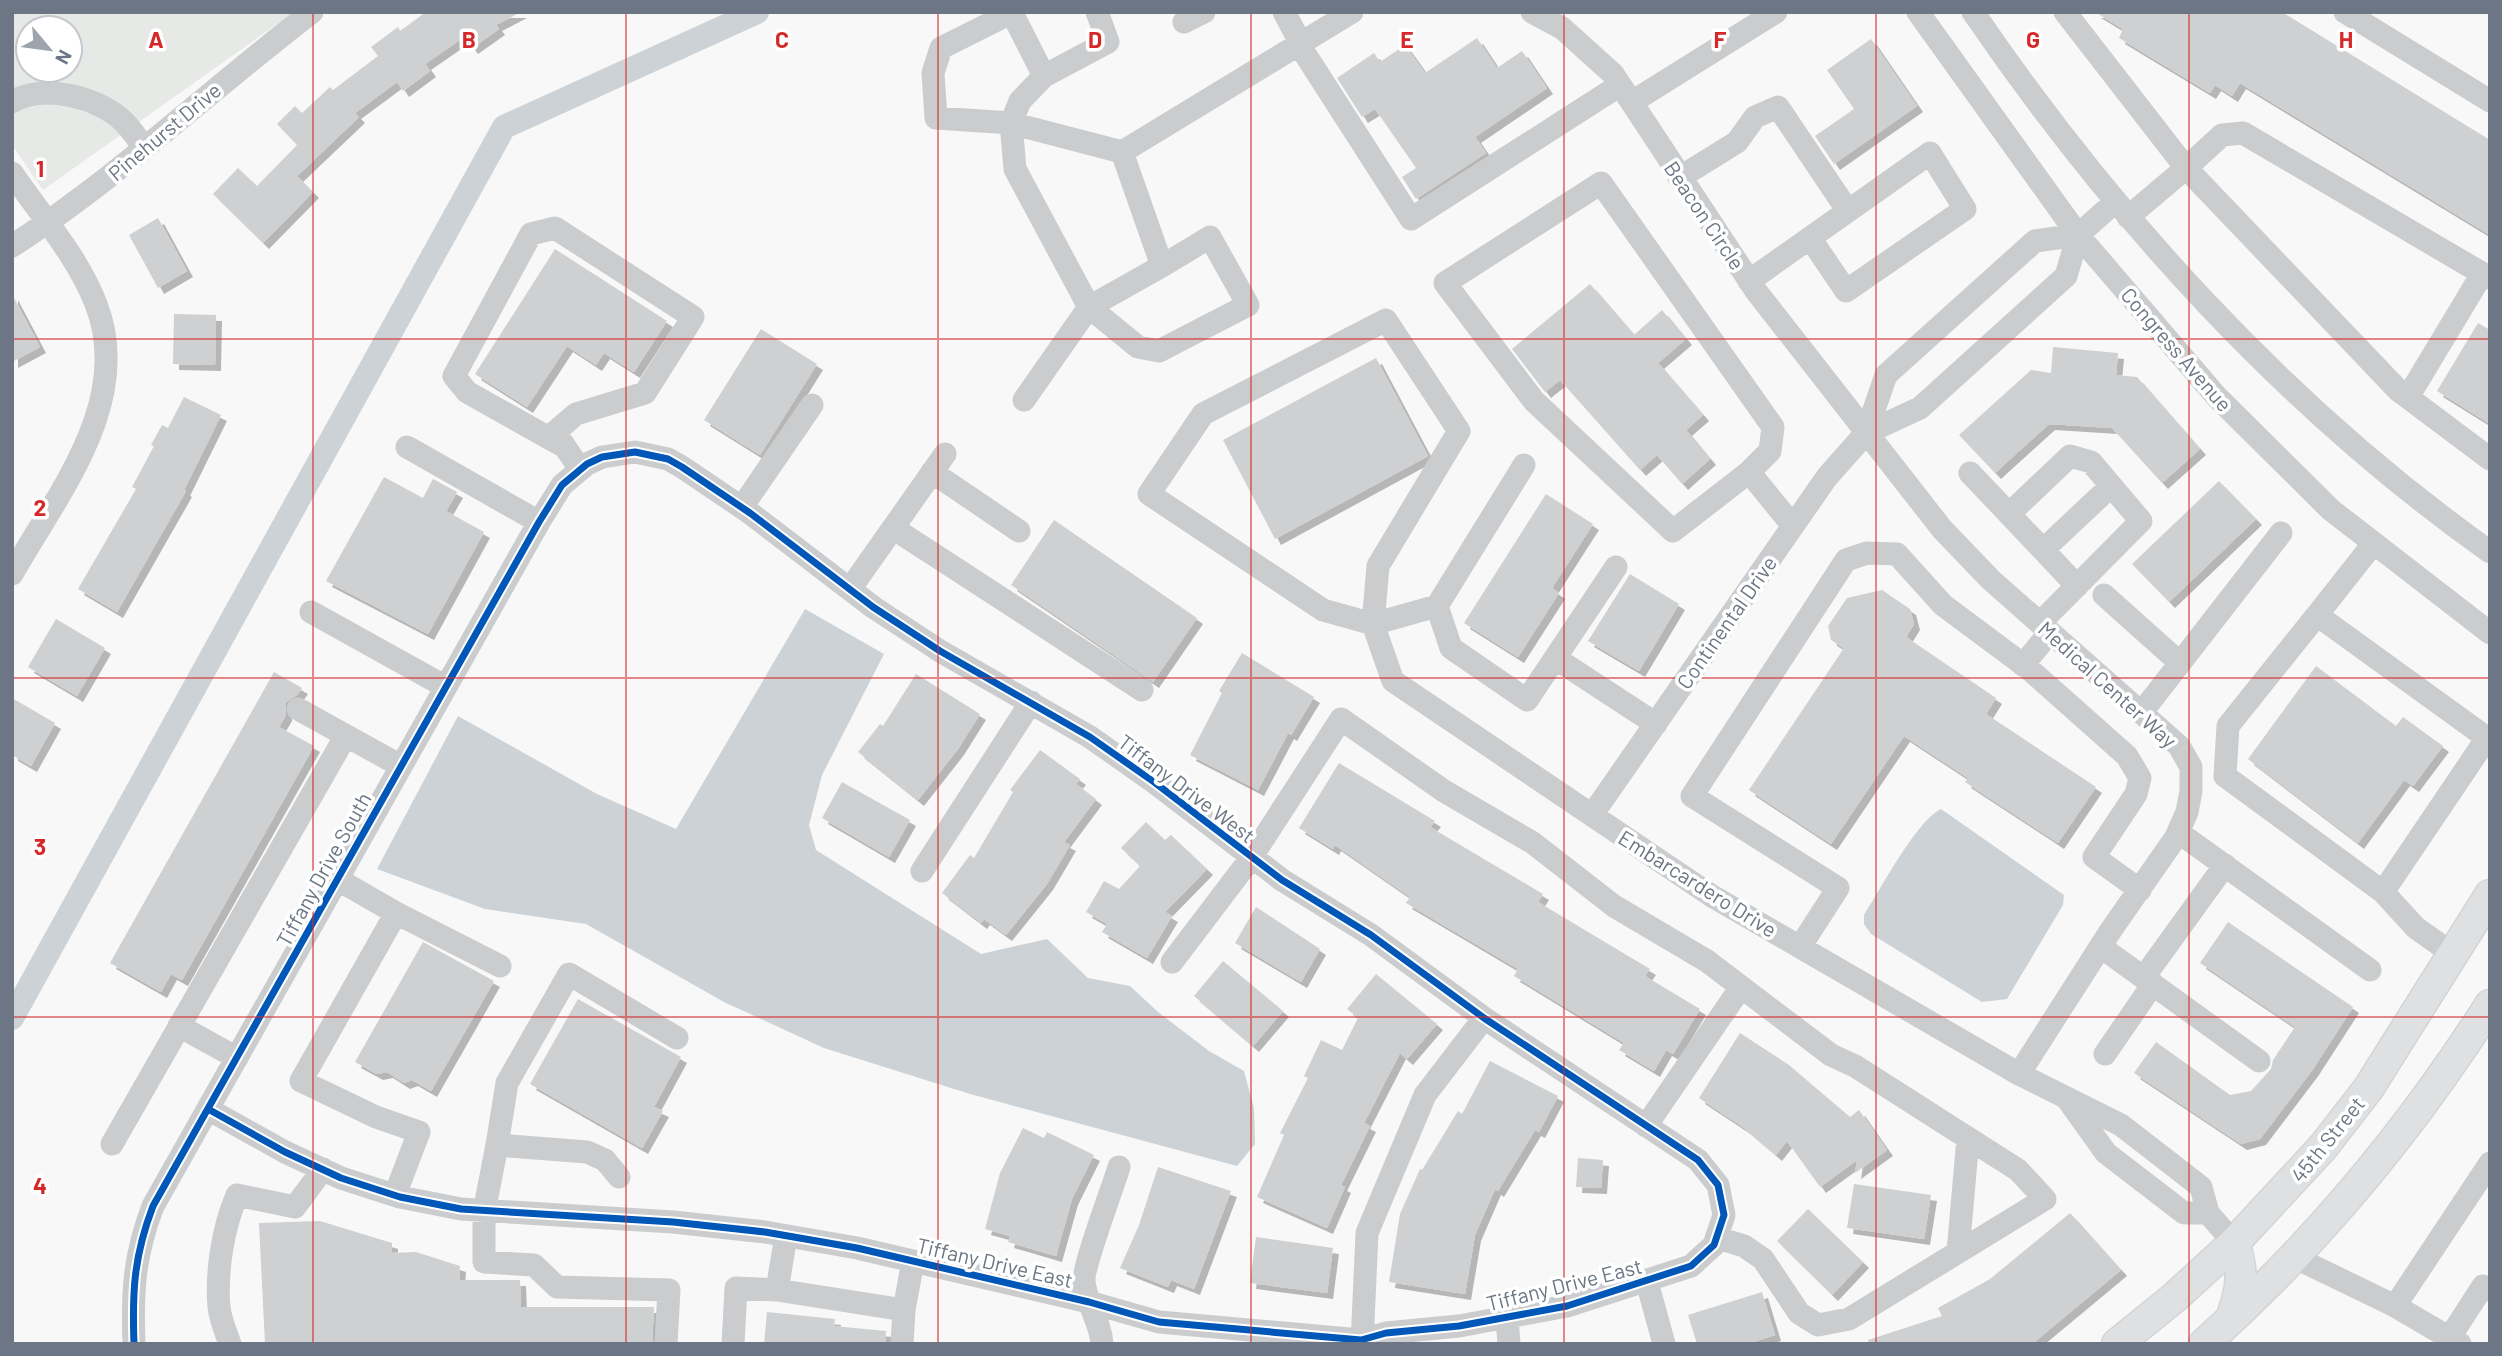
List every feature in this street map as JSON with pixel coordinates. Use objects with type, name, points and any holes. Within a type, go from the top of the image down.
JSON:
[{"type":"main road","name":"45th Street","points":[[2117,1344],[2175,1297],[2286,1190],[2368,1089],[2490,895]]},
{"type":"main road","points":[[2204,1344],[2231,1329],[2371,1173],[2446,1073],[2490,1006]]},
{"type":"main road","points":[[2231,1329],[2242,1286],[2242,1266],[2234,1243]]},
{"type":"street","name":"Pinehurst Drive","points":[[12,246],[47,223],[144,148],[250,59],[312,12]]},
{"type":"street","points":[[1024,400],[1089,307],[1210,237],[1248,305],[1159,351],[1138,347],[1089,307],[1015,169],[1011,123],[1020,101],[1044,76],[1108,42],[1097,12]]},
{"type":"street","points":[[1284,12],[1299,42],[1411,219],[1765,15]]},
{"type":"street","points":[[1044,76],[1013,13],[941,48],[933,73],[936,118],[1011,123],[1122,152],[1352,12]]},
{"type":"street","name":"Beacon Circle","points":[[1532,12],[1562,28],[1589,49],[1626,93],[1679,178],[1749,281],[1866,433]]},
{"type":"street","name":"Congress Avenue","points":[[1918,12],[2078,235],[2216,396],[2331,510],[2490,633]]},
{"type":"street","points":[[1973,12],[2038,107],[2122,210],[2246,342],[2316,410],[2432,509],[2490,552]]},
{"type":"street","points":[[2065,12],[2186,168],[2408,397],[2490,459]]},
{"type":"street","points":[[2345,12],[2490,101]]},
{"type":"street","points":[[12,102],[25,94],[56,94],[88,100],[124,121],[144,148]]},
{"type":"street","points":[[1679,178],[1737,142],[1755,117],[1778,107],[1848,211]]},
{"type":"street","points":[[2078,235],[2186,168],[2222,135],[2243,133],[2486,276],[2408,397]]},
{"type":"street","points":[[1122,152],[1162,265]]},
{"type":"street","points":[[1749,281],[1930,153],[1965,209],[1846,291],[1810,238]]},
{"type":"street","points":[[12,173],[78,269],[95,302],[105,337],[107,374],[94,428],[12,574]]},
{"type":"street","points":[[1601,183],[1773,427],[1770,451],[1749,472],[1673,531],[1534,401],[1445,283],[1601,183]]},
{"type":"street","points":[[565,446],[467,392],[454,376],[531,234],[555,228],[693,317],[645,393],[576,414],[555,432],[565,446],[580,469]]},
{"type":"street","name":"Continental Drive","points":[[1592,815],[1827,477],[1866,433],[1886,375],[2035,241],[2078,235],[2066,276],[1920,408],[1866,433]]},
{"type":"street","points":[[1373,624],[1378,566],[1460,431],[1386,320],[1203,414],[1149,494],[1322,610],[1373,624],[1437,606],[1524,465]]},
{"type":"street","points":[[741,507],[812,405]]},
{"type":"street","name":"Medical Center Way","points":[[1866,433],[1950,537],[1991,580],[2143,712],[2179,746],[2191,767],[2188,812],[2178,832],[2019,1074]]},
{"type":"street","points":[[407,447],[539,522]]},
{"type":"street","name":"Tiffany Drive West","points":[[618,453],[643,453],[668,459],[741,507],[850,589],[940,651],[1031,702],[1154,782],[1251,858],[1371,935],[1484,1018],[1698,1160],[1718,1185],[1724,1215],[1718,1238]]},
{"type":"street","name":"Tiffany Drive South","points":[[134,1344],[133,1286],[141,1237],[153,1206],[539,522],[562,485],[580,469],[618,453]]},
{"type":"street","points":[[2009,514],[2070,456],[2091,462],[2141,521],[2077,586],[2045,627],[2023,665]]},
{"type":"street","points":[[850,589],[938,463],[1019,531]]},
{"type":"street","points":[[1749,472],[1793,526]]},
{"type":"street","points":[[1970,473],[2077,586]]},
{"type":"street","points":[[2043,550],[2111,486]]},
{"type":"street","points":[[894,528],[1142,690]]},
{"type":"street","points":[[2143,712],[2281,533]]},
{"type":"street","points":[[2225,776],[2228,726],[2374,544]]},
{"type":"street","points":[[1800,947],[1838,888],[1692,796],[1846,560],[1867,553],[1897,554],[1943,605],[2023,665],[2127,756],[2140,778],[2136,794],[2094,857],[2140,890]]},
{"type":"street","points":[[1437,606],[1451,648],[1527,700],[1616,567]]},
{"type":"street","points":[[2104,595],[2180,663]]},
{"type":"street","points":[[311,612],[446,687]]},
{"type":"street","points":[[2318,615],[2487,738],[2383,892]]},
{"type":"street","name":"Embarcardero Drive","points":[[1373,624],[1393,681],[1712,896],[2019,1074],[2121,1125],[2201,1186],[2207,1213],[2234,1243]]},
{"type":"street","points":[[1555,658],[1656,724]]},
{"type":"street","points":[[922,871],[1031,702]]},
{"type":"street","points":[[298,709],[401,766]]},
{"type":"street","points":[[1172,961],[1251,858],[1341,719],[1444,791],[1532,843],[1614,906],[1707,961],[1831,1055],[1854,1066],[2018,1170],[2045,1199],[1849,1319],[1818,1325],[1799,1313],[1763,1259],[1744,1246],[1718,1238]]},
{"type":"street","points":[[112,1144],[345,737]]},
{"type":"street","points":[[2191,790],[2225,776]]},
{"type":"street","points":[[2225,776],[2383,892],[2416,928],[2453,954]]},
{"type":"street","points":[[2178,832],[2370,970]]},
{"type":"street","points":[[2105,1054],[2148,981],[2225,865]]},
{"type":"street","points":[[337,880],[500,966]]},
{"type":"street","points":[[395,1195],[419,1132],[376,1117],[301,1081],[396,913]]},
{"type":"street","points":[[2101,947],[2259,1061]]},
{"type":"street","points":[[666,1344],[669,1290],[557,1287],[534,1265],[484,1262],[484,1212],[507,1083],[569,974],[677,1038]]},
{"type":"street","points":[[1646,1126],[1741,986]]},
{"type":"street","points":[[1362,1342],[1367,1233],[1425,1095],[1484,1018]]},
{"type":"street","points":[[179,1026],[237,1058]]},
{"type":"street","name":"Embarcardero Drive","points":[[2066,1098],[2106,1153],[2184,1213],[2207,1213]]},
{"type":"street","name":"Tiffany Drive East","points":[[208,1109],[323,1169],[395,1195],[484,1212],[673,1222],[786,1236],[913,1261],[1089,1302],[1159,1322],[1362,1342],[1386,1333],[1507,1318],[1567,1306],[1690,1266],[1704,1257],[1718,1238]]},
{"type":"street","points":[[1958,1252],[1968,1138]]},
{"type":"street","points":[[497,1145],[587,1152],[605,1160],[620,1177]]},
{"type":"street","points":[[2395,1306],[2490,1163]]},
{"type":"street","points":[[1102,1344],[1102,1332],[1089,1302],[1083,1279],[1119,1167]]},
{"type":"street","points":[[230,1344],[219,1308],[220,1258],[230,1210],[237,1195],[295,1207],[323,1169]]},
{"type":"street","points":[[778,1290],[786,1236]]},
{"type":"street","points":[[2294,1257],[2395,1306],[2455,1340],[2488,1284]]},
{"type":"street","points":[[902,1344],[904,1310],[913,1261]]},
{"type":"street","points":[[1647,1282],[1664,1344]]},
{"type":"street","points":[[733,1344],[736,1288],[778,1290],[904,1310]]},
{"type":"street","points":[[1507,1318],[1509,1344]]},
{"type":"shaded area","points":[[12,12],[294,12],[43,190],[12,145]]},
{"type":"shaded area","points":[[805,609],[884,654],[822,775],[809,825],[816,850],[981,954],[1047,939],[1088,978],[1130,986],[1158,1012],[1209,1051],[1244,1071],[1254,1108],[1255,1144],[1237,1166],[970,1094],[824,1048],[724,1002],[586,924],[485,909],[377,869],[458,716],[597,794],[676,829]]},
{"type":"shaded area","points":[[1941,809],[2064,895],[2063,905],[2007,999],[1982,1002],[1871,934],[1864,924],[1864,915],[1899,857],[1921,827]]},
{"type":"building","points":[[426,12],[521,12],[496,25],[499,29],[472,48],[464,37],[425,64],[430,71],[403,91],[397,82],[355,113],[359,117],[297,176],[313,192],[263,243],[213,194],[238,168],[257,186],[297,145],[277,124],[295,106],[302,113],[330,87],[333,90],[378,56],[371,47],[398,27],[400,31]]},
{"type":"building","points":[[2095,12],[2282,12],[2490,140],[2490,235],[2240,83],[2232,96],[2215,85],[2210,93],[2119,38],[2123,29]]},
{"type":"building","points":[[1477,38],[1497,68],[1522,51],[1547,88],[1475,137],[1486,153],[1416,199],[1402,177],[1416,168],[1375,109],[1362,117],[1337,78],[1374,53],[1380,62],[1405,45],[1425,73]]},
{"type":"building","points":[[1871,39],[1917,106],[1834,164],[1815,136],[1854,109],[1827,70]]},
{"type":"building","points":[[158,218],[187,271],[158,288],[129,235]]},
{"type":"building","points":[[555,249],[667,321],[634,372],[604,353],[596,365],[567,346],[527,407],[475,374]]},
{"type":"building","points":[[1590,284],[1634,335],[1662,310],[1686,339],[1658,363],[1703,415],[1686,430],[1710,459],[1682,484],[1657,455],[1640,470],[1560,380],[1545,392],[1512,349]]},
{"type":"building","points":[[12,294],[40,347],[12,362]]},
{"type":"building","points":[[174,314],[216,315],[215,365],[173,364]]},
{"type":"building","points":[[2478,323],[2490,330],[2490,424],[2437,391]]},
{"type":"building","points":[[761,329],[817,364],[760,455],[704,420]]},
{"type":"building","points":[[2053,347],[2118,353],[2116,375],[2137,377],[2200,449],[2162,483],[2112,428],[2049,424],[1995,473],[1959,435],[2031,370],[2051,373]]},
{"type":"building","points":[[1376,358],[1428,456],[1275,539],[1223,440]]},
{"type":"building","points":[[184,397],[221,415],[184,490],[186,491],[117,612],[78,589],[136,489],[132,487],[162,425],[168,428]]},
{"type":"building","points":[[384,477],[423,498],[433,479],[457,492],[446,511],[484,532],[428,634],[326,581]]},
{"type":"building","points":[[2219,481],[2256,519],[2169,602],[2132,564]]},
{"type":"building","points":[[1546,494],[1593,524],[1552,588],[1559,593],[1518,657],[1464,623]]},
{"type":"building","points":[[1054,520],[1197,618],[1153,682],[1011,585]]},
{"type":"building","points":[[1630,574],[1679,604],[1639,671],[1588,641]]},
{"type":"building","points":[[1882,590],[1910,609],[1914,624],[1906,637],[1996,698],[1986,714],[2096,787],[2058,843],[1965,782],[1968,778],[1904,736],[1831,844],[1749,790],[1844,648],[1831,640],[1828,626],[1847,598]]},
{"type":"building","points":[[56,619],[105,648],[77,696],[28,667]]},
{"type":"building","points":[[1242,653],[1314,697],[1291,735],[1288,733],[1258,790],[1190,755],[1222,693],[1219,691]]},
{"type":"building","points":[[2316,666],[2396,726],[2403,717],[2443,746],[2413,786],[2404,780],[2358,843],[2248,759]]},
{"type":"building","points":[[274,672],[302,688],[286,702],[286,715],[279,727],[314,746],[182,980],[171,974],[161,992],[110,963]]},
{"type":"building","points":[[916,674],[980,714],[958,749],[918,800],[858,752],[880,724],[883,726]]},
{"type":"building","points":[[12,698],[55,723],[31,766],[12,755]]},
{"type":"building","points":[[1040,750],[1080,779],[1076,784],[1096,799],[1064,842],[1070,845],[1047,884],[1006,935],[984,919],[981,923],[942,893],[970,855],[974,858],[1013,792],[1010,790]]},
{"type":"building","points":[[1339,763],[1435,821],[1430,827],[1543,894],[1538,902],[1650,969],[1645,976],[1700,1009],[1673,1054],[1666,1050],[1654,1071],[1619,1050],[1624,1043],[1514,976],[1518,969],[1406,903],[1410,897],[1335,845],[1333,849],[1299,828]]},
{"type":"building","points":[[842,782],[910,820],[889,857],[822,818]]},
{"type":"building","points":[[1146,822],[1165,840],[1171,835],[1207,869],[1165,912],[1172,916],[1147,958],[1102,932],[1107,924],[1086,912],[1104,881],[1119,889],[1140,866],[1121,848]]},
{"type":"building","points":[[1256,907],[1320,949],[1301,982],[1235,943]]},
{"type":"building","points":[[2228,922],[2353,1007],[2313,1069],[2260,1139],[2241,1144],[2134,1073],[2156,1042],[2230,1095],[2251,1091],[2271,1069],[2273,1060],[2295,1027],[2200,963]]},
{"type":"building","points":[[423,942],[494,981],[431,1091],[412,1080],[404,1083],[387,1072],[377,1074],[355,1062]]},
{"type":"building","points":[[1223,961],[1283,1011],[1253,1046],[1194,996]]},
{"type":"building","points":[[1376,974],[1437,1024],[1407,1059],[1400,1053],[1364,1123],[1370,1126],[1341,1185],[1345,1187],[1327,1228],[1257,1197],[1284,1135],[1280,1133],[1308,1078],[1304,1076],[1321,1040],[1342,1050],[1358,1018],[1347,1009]]},
{"type":"building","points":[[578,999],[681,1057],[654,1107],[663,1111],[642,1148],[530,1084]]},
{"type":"building","points":[[1740,1033],[1789,1065],[1850,1117],[1859,1110],[1887,1150],[1855,1173],[1857,1160],[1820,1187],[1787,1141],[1776,1155],[1743,1127],[1699,1098]]},
{"type":"building","points":[[1490,1061],[1558,1096],[1539,1132],[1535,1130],[1498,1191],[1495,1189],[1475,1235],[1465,1294],[1389,1282],[1400,1214],[1420,1169],[1422,1170],[1458,1111],[1462,1114]]},
{"type":"building","points":[[1023,1128],[1044,1138],[1047,1132],[1094,1155],[1072,1199],[1056,1256],[1008,1242],[1010,1236],[985,1229],[1000,1173]]},
{"type":"building","points":[[1578,1158],[1603,1160],[1601,1188],[1576,1187]]},
{"type":"building","points":[[1158,1167],[1231,1191],[1194,1289],[1171,1280],[1168,1287],[1120,1268],[1139,1225]]},
{"type":"building","points":[[1854,1184],[1931,1195],[1924,1239],[1847,1228]]},
{"type":"building","points":[[1808,1209],[1863,1262],[1832,1295],[1777,1241]]},
{"type":"building","points":[[2070,1213],[2121,1270],[2032,1344],[1869,1344],[1868,1340],[1942,1316],[1938,1308],[1990,1279]]},
{"type":"building","points":[[320,1221],[392,1243],[392,1253],[416,1252],[460,1266],[459,1280],[520,1280],[521,1307],[654,1307],[652,1344],[265,1344],[259,1223]]},
{"type":"building","points":[[1256,1237],[1333,1248],[1327,1293],[1250,1283]]},
{"type":"building","points":[[1762,1292],[1775,1335],[1747,1344],[1697,1344],[1688,1315]]},
{"type":"building","points":[[767,1312],[835,1319],[834,1326],[886,1331],[885,1344],[764,1344]]},
{"type":"waterway","points":[[12,1018],[504,127],[757,12]]},
{"type":"cycle path","points":[[134,1344],[133,1307],[138,1258],[153,1206],[539,522],[562,485],[587,464],[602,457],[635,452],[668,459],[682,467],[750,513],[873,607],[940,651],[1090,737],[1154,782],[1282,880],[1371,935],[1484,1018],[1698,1160],[1718,1185],[1724,1215],[1714,1245],[1691,1266],[1567,1306],[1459,1326],[1386,1333],[1361,1340],[1159,1322],[1089,1302],[857,1248],[765,1232],[673,1222],[461,1209],[400,1197],[341,1178],[285,1152],[208,1109]]}]
